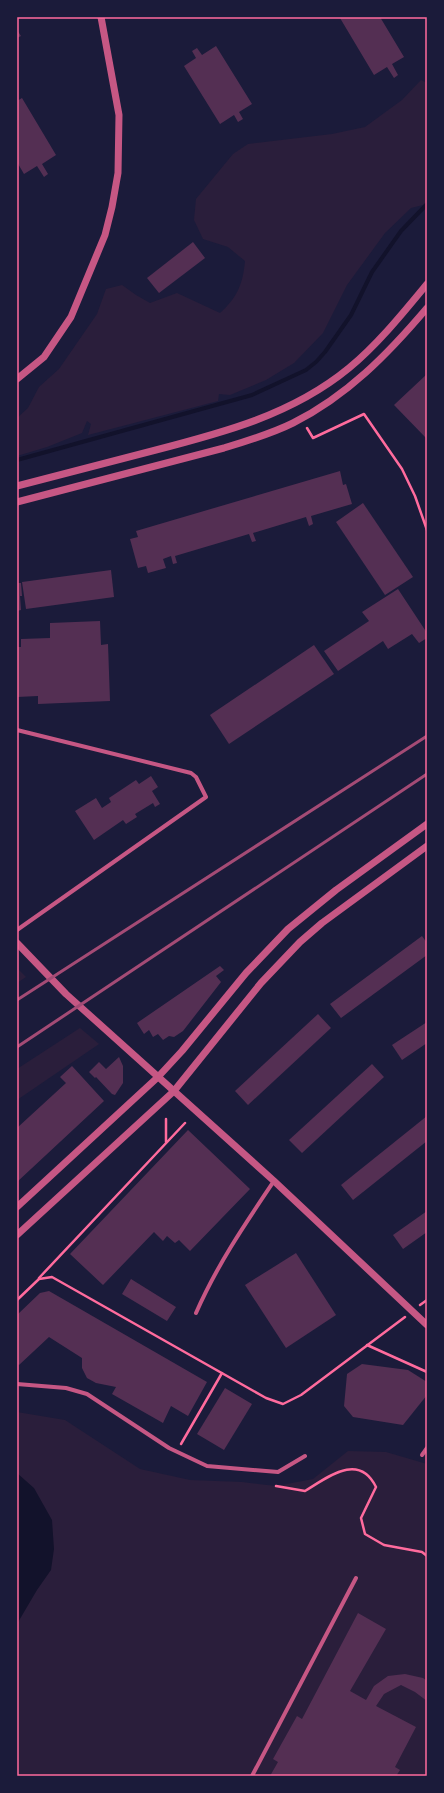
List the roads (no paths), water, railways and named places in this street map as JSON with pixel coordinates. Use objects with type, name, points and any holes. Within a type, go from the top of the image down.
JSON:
[{"type":"street","points":[[17,379],[44,357],[71,318],[105,235],[112,207],[118,174],[119,115],[101,17]]},
{"type":"street","points":[[17,486],[211,435],[278,412],[312,394],[349,368],[377,342],[427,284]]},
{"type":"street","points":[[17,502],[224,448],[291,424],[323,406],[367,373],[399,341],[427,308]]},
{"type":"street","points":[[17,730],[191,773],[196,777],[206,797],[17,930]]},
{"type":"street","points":[[17,1206],[158,1077],[182,1051],[246,973],[288,929],[325,898],[427,824]]},
{"type":"street","points":[[17,1235],[174,1091],[261,983],[300,942],[322,923],[427,846]]},
{"type":"street","points":[[17,943],[66,994],[274,1181],[427,1325]]},
{"type":"street","points":[[196,1313],[210,1282],[232,1245],[274,1181]]},
{"type":"street","points":[[17,1384],[66,1388],[87,1394],[169,1448],[207,1466],[278,1472],[305,1456]]},
{"type":"street","points":[[422,1455],[427,1448]]},
{"type":"street","points":[[252,1776],[356,1578]]},
{"type":"waterway","points":[[17,460],[252,395],[306,370],[325,352],[351,315],[372,272],[401,231],[427,204]]},
{"type":"railway","points":[[17,1000],[427,736]]},
{"type":"railway","points":[[17,1047],[427,774]]}]
